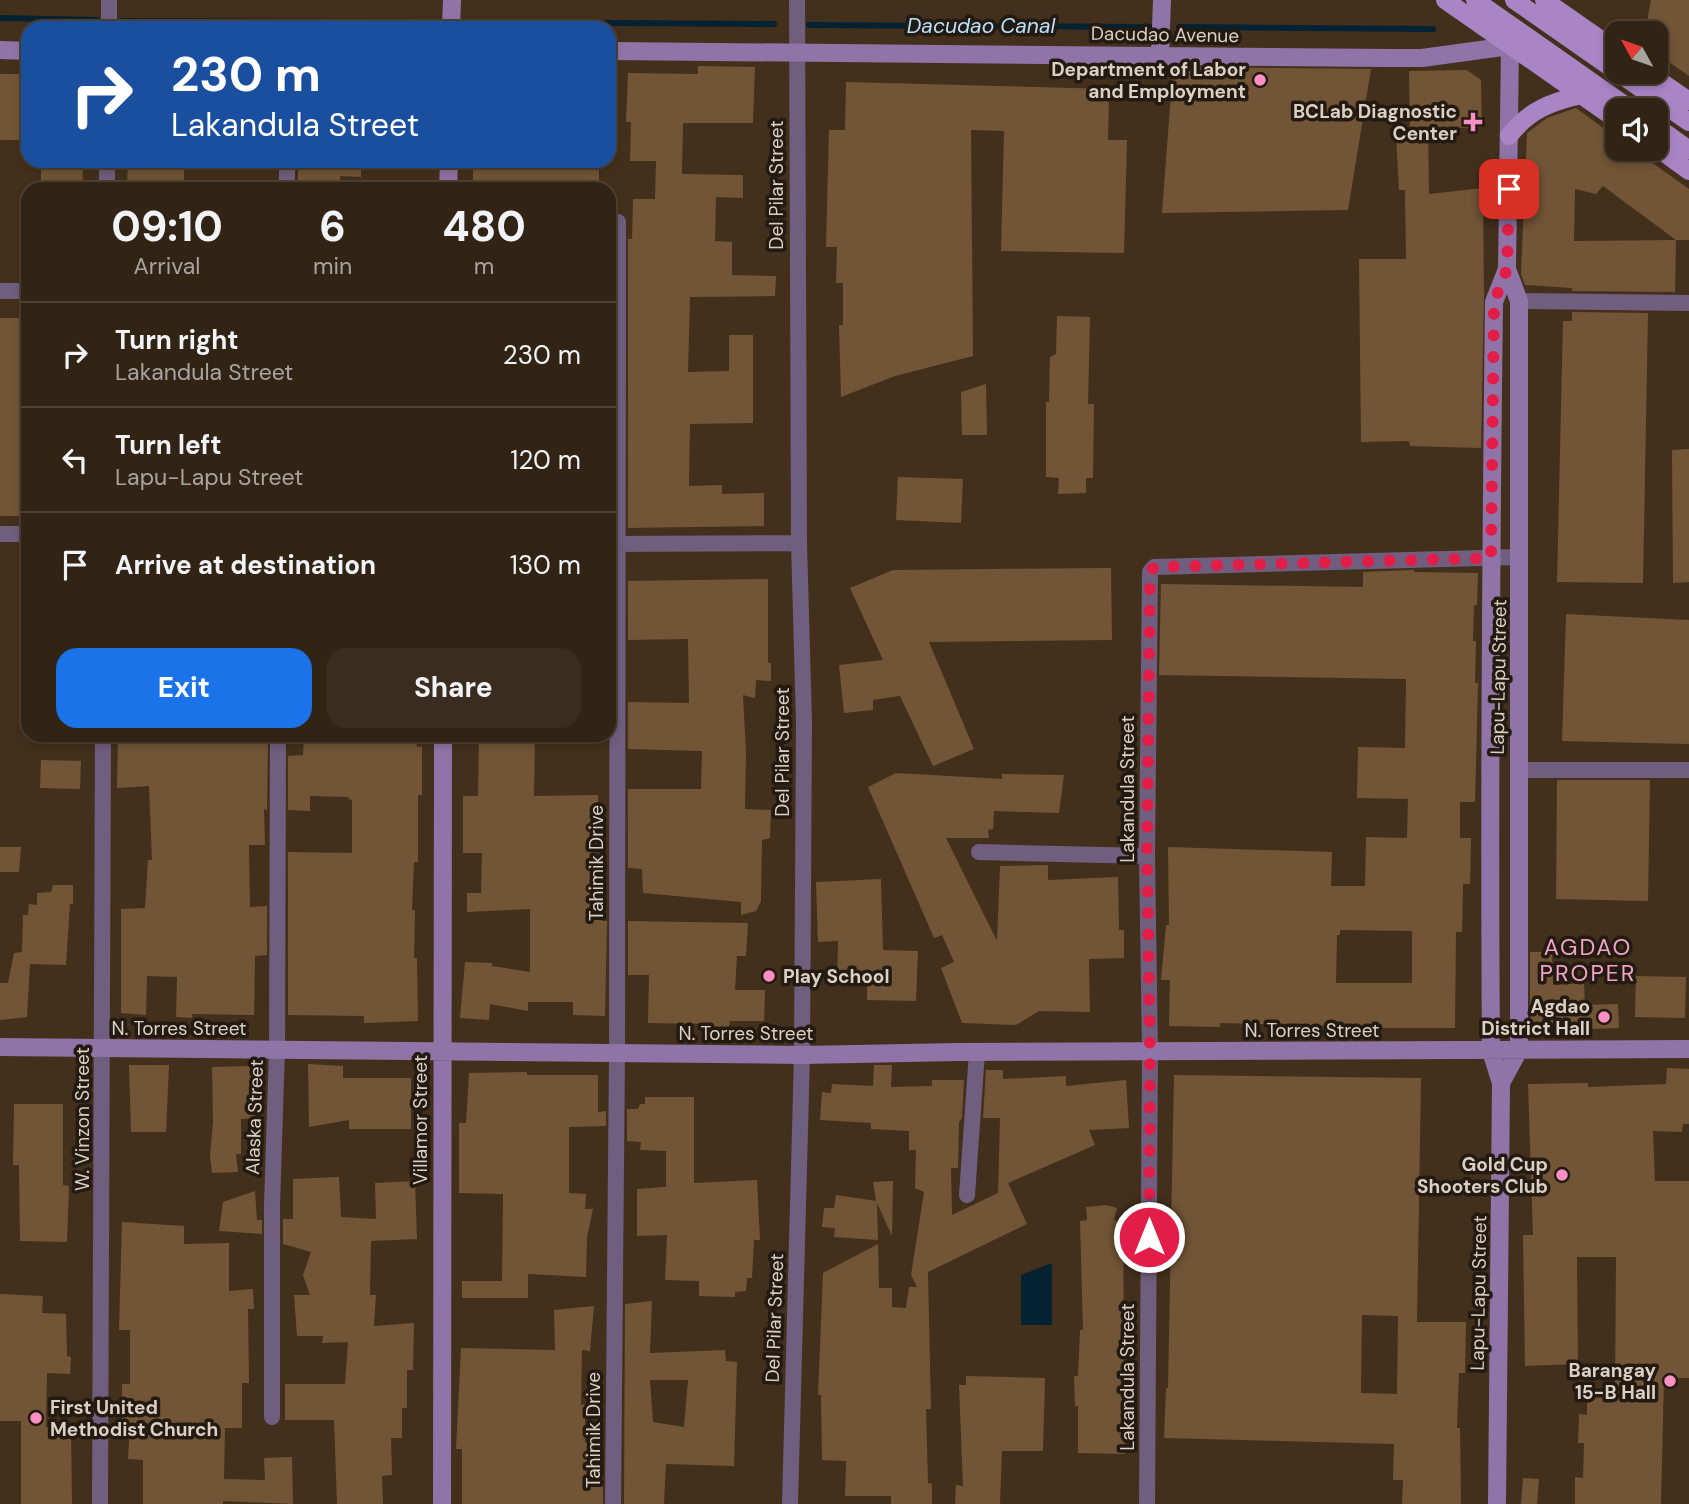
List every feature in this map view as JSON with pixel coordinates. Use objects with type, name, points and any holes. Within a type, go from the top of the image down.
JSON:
[{"type":"main road","points":[[1445,0],[1605,112]]},
{"type":"main road","points":[[1475,0],[1615,98]]},
{"type":"main road","points":[[1510,46],[1513,0]]},
{"type":"main road","points":[[1513,0],[1689,122]]},
{"type":"main road","points":[[1544,0],[1605,43]]},
{"type":"main road","points":[[1664,84],[1689,101]]},
{"type":"main road","points":[[1509,136],[1536,110],[1558,100],[1581,95]]},
{"type":"main road","points":[[1668,135],[1689,150]]},
{"type":"main road","points":[[1668,156],[1689,171]]},
{"type":"street","points":[[108,21],[109,0]]},
{"type":"street","points":[[451,21],[452,0]]},
{"type":"street","name":"Del Pilar Street","points":[[790,1504],[802,1055],[804,722],[799,543],[797,0]]},
{"type":"street","points":[[1160,55],[1162,0]]},
{"type":"street","name":"Dacudao Avenue","points":[[616,51],[1422,58],[1510,46]]},
{"type":"street","name":"Lapu-Lapu Street","points":[[1497,1504],[1501,1083],[1491,1051],[1489,758],[1494,302],[1507,269],[1510,46]]},
{"type":"street","points":[[0,50],[21,51]]},
{"type":"street","name":"Tahimik Drive","points":[[616,351],[618,222]]},
{"type":"street","name":"Lapu-Lapu Street","points":[[1501,1083],[1519,1050],[1520,301],[1507,269]]},
{"type":"street","points":[[0,291],[21,291]]},
{"type":"street","points":[[1520,301],[1689,303]]},
{"type":"street","points":[[0,534],[21,534]]},
{"type":"street","points":[[616,544],[799,543]]},
{"type":"street","name":"Lakandula Street","points":[[1147,1504],[1150,572],[1154,567],[1519,557]]},
{"type":"street","name":"W. Vinzon Street","points":[[100,1504],[103,742]]},
{"type":"street","name":"Alaska Street","points":[[272,1417],[278,742]]},
{"type":"street","name":"Villamor Street","points":[[442,1504],[443,742]]},
{"type":"street","name":"Tahimik Drive","points":[[613,1504],[617,1053],[615,742]]},
{"type":"street","points":[[1518,770],[1689,770]]},
{"type":"street","points":[[979,852],[1147,856]]},
{"type":"street","name":"N. Torres Street","points":[[0,1047],[802,1055],[1689,1049]]},
{"type":"street","points":[[967,1195],[976,1052]]},
{"type":"water","points":[[1052,1263],[1052,1325],[1021,1325],[1021,1275]]},
{"type":"building","points":[[1651,0],[1689,0],[1689,76],[1668,61],[1668,21],[1647,21]]},
{"type":"building","points":[[698,66],[755,67],[753,123],[683,123],[682,174],[743,175],[743,198],[716,197],[715,241],[732,242],[732,275],[776,276],[775,296],[690,297],[688,372],[729,371],[729,335],[753,335],[753,423],[690,424],[689,486],[722,485],[722,494],[764,493],[764,526],[628,528],[628,239],[632,239],[633,199],[655,199],[656,161],[630,161],[631,122],[626,122],[628,73],[698,74]]},
{"type":"building","points":[[1173,67],[1371,69],[1348,210],[1162,213]]},
{"type":"building","points":[[1467,70],[1481,80],[1482,127],[1428,129],[1429,194],[1483,188],[1481,448],[1410,446],[1409,441],[1361,442],[1359,259],[1406,259],[1405,190],[1399,190],[1396,135],[1410,134],[1409,71]]},
{"type":"building","points":[[0,74],[21,74],[21,140],[0,140]]},
{"type":"building","points":[[846,82],[1109,89],[1108,140],[1127,140],[1124,253],[1001,251],[1004,131],[971,130],[973,356],[895,376],[841,397],[839,325],[843,325],[843,283],[836,283],[837,247],[826,247],[829,130],[845,130]]},
{"type":"building","points":[[1576,108],[1605,129],[1605,161],[1650,161],[1689,189],[1689,240],[1676,240],[1675,292],[1572,291],[1572,288],[1525,285],[1521,274],[1527,133],[1547,118]],"holes":[[[1603,186],[1676,240],[1574,241],[1575,189],[1596,194]]]},
{"type":"building","points":[[41,168],[83,169],[82,182],[41,182]]},
{"type":"building","points":[[128,168],[184,168],[184,182],[127,182]]},
{"type":"building","points":[[298,168],[361,168],[361,177],[340,176],[340,182],[298,182]]},
{"type":"building","points":[[473,168],[599,168],[599,182],[473,182]]},
{"type":"building","points":[[1572,312],[1648,313],[1643,583],[1557,582],[1563,321],[1572,321]]},
{"type":"building","points":[[1057,316],[1090,317],[1088,404],[1094,404],[1093,478],[1086,478],[1086,493],[1058,494],[1059,478],[1046,477],[1046,402],[1049,402],[1050,357],[1056,354]]},
{"type":"building","points":[[0,318],[21,318],[21,516],[0,516]]},
{"type":"building","points":[[986,384],[987,435],[962,435],[961,392]]},
{"type":"building","points":[[1689,449],[1689,582],[1673,583],[1672,450]]},
{"type":"building","points":[[898,477],[963,479],[961,523],[896,520]]},
{"type":"building","points":[[1111,568],[1112,640],[929,642],[974,749],[933,766],[900,696],[873,700],[873,710],[844,713],[839,665],[883,660],[850,588],[893,570]]},
{"type":"building","points":[[1414,570],[1478,573],[1473,641],[1476,641],[1475,683],[1478,683],[1475,802],[1460,802],[1460,838],[1471,838],[1470,884],[1463,884],[1462,932],[1456,932],[1455,1028],[1339,1028],[1220,1023],[1220,1027],[1169,1026],[1170,980],[1161,980],[1166,925],[1169,925],[1168,847],[1332,852],[1331,886],[1365,886],[1366,837],[1407,838],[1408,799],[1357,798],[1358,747],[1405,748],[1406,679],[1159,675],[1161,584],[1363,587],[1363,572]],"holes":[[[1340,930],[1412,931],[1412,983],[1336,983],[1337,935],[1340,935]]]},
{"type":"building","points":[[768,579],[768,663],[771,663],[771,681],[756,680],[755,698],[743,695],[745,809],[771,810],[770,838],[762,840],[761,901],[756,911],[741,915],[741,902],[643,893],[642,869],[628,868],[628,789],[701,789],[702,751],[628,749],[628,702],[689,703],[688,639],[628,640],[628,581]]},
{"type":"building","points":[[1566,614],[1689,620],[1689,744],[1562,741]]},
{"type":"building","points":[[118,742],[268,742],[265,845],[249,845],[250,907],[267,906],[267,955],[255,956],[254,1015],[192,1014],[192,1018],[176,1017],[177,977],[147,976],[146,1015],[121,1013],[121,909],[145,908],[148,860],[152,860],[149,786],[117,788]]},
{"type":"building","points":[[304,742],[417,742],[417,747],[422,746],[422,795],[418,795],[418,862],[414,862],[412,910],[415,910],[414,958],[417,958],[418,1021],[364,1023],[364,1016],[288,1015],[288,852],[352,853],[352,800],[348,799],[349,797],[310,796],[310,811],[288,810],[288,756],[303,755]]},
{"type":"building","points":[[479,742],[535,742],[534,796],[598,795],[599,852],[595,852],[595,913],[602,913],[602,921],[607,921],[605,1016],[573,1015],[573,1002],[528,1002],[528,1011],[490,1004],[489,1020],[460,1018],[465,962],[492,963],[492,966],[530,972],[530,909],[467,912],[467,893],[481,893],[482,853],[463,853],[463,796],[478,796]]},
{"type":"building","points":[[41,760],[81,761],[80,789],[40,788]]},
{"type":"building","points":[[896,773],[1002,779],[1002,774],[1064,775],[1059,813],[994,811],[993,829],[988,830],[989,838],[946,838],[997,941],[1000,866],[1048,865],[1048,880],[1118,877],[1119,930],[1124,930],[1124,958],[1089,959],[1090,1012],[1039,1011],[1016,1025],[962,1023],[941,968],[954,962],[942,935],[934,938],[868,787]]},
{"type":"building","points":[[1557,780],[1650,780],[1648,901],[1556,899]]},
{"type":"building","points":[[0,847],[21,847],[19,872],[0,872]]},
{"type":"building","points":[[881,879],[883,950],[918,951],[916,1001],[867,1000],[867,984],[837,983],[838,941],[818,942],[816,882]]},
{"type":"building","points":[[53,885],[73,885],[66,965],[30,964],[27,1017],[0,1020],[0,983],[8,983],[14,953],[22,952],[23,915],[28,915],[29,904],[37,905],[37,893],[51,892]]},
{"type":"building","points":[[628,921],[748,923],[746,956],[737,956],[735,990],[765,990],[764,1021],[730,1021],[729,1027],[648,1023],[649,975],[628,975]]},
{"type":"building","points":[[1530,952],[1552,952],[1553,985],[1584,983],[1585,1005],[1618,1004],[1619,1028],[1589,1029],[1589,1022],[1530,1025]]},
{"type":"building","points":[[1636,976],[1686,977],[1685,1018],[1635,1017]]},
{"type":"building","points":[[308,1064],[343,1066],[343,1078],[411,1078],[411,1129],[349,1129],[349,1120],[309,1127]]},
{"type":"building","points":[[129,1065],[169,1065],[166,1132],[131,1132]]},
{"type":"building","points":[[874,1065],[892,1065],[891,1087],[932,1086],[932,1080],[964,1080],[962,1118],[959,1122],[958,1168],[951,1168],[952,1215],[998,1193],[1000,1118],[983,1118],[986,1070],[1003,1070],[1003,1079],[1066,1076],[1066,1086],[1126,1080],[1129,1128],[1089,1130],[1095,1145],[1008,1183],[1027,1224],[928,1272],[931,1409],[926,1409],[928,1483],[932,1484],[932,1504],[891,1504],[891,1496],[845,1496],[846,1461],[822,1460],[821,1395],[818,1395],[823,1273],[878,1244],[879,1288],[892,1288],[892,1307],[906,1308],[909,1287],[917,1287],[911,1275],[924,1192],[915,1188],[916,1150],[909,1150],[909,1131],[871,1129],[871,1123],[820,1120],[822,1092],[831,1093],[832,1084],[873,1086]]},
{"type":"building","points":[[253,1066],[256,1118],[241,1119],[241,1154],[236,1154],[238,1172],[212,1173],[212,1067]]},
{"type":"building","points":[[1667,1068],[1689,1069],[1689,1124],[1683,1124],[1682,1132],[1653,1131],[1655,1181],[1689,1181],[1689,1378],[1664,1378],[1661,1504],[1575,1504],[1575,1477],[1583,1478],[1584,1443],[1578,1443],[1579,1414],[1587,1415],[1587,1395],[1615,1396],[1616,1257],[1577,1257],[1578,1364],[1525,1366],[1523,1235],[1533,1235],[1528,1084],[1588,1083],[1588,1087],[1666,1084]]},
{"type":"building","points":[[527,1072],[527,1075],[598,1075],[598,1112],[606,1111],[606,1126],[569,1127],[569,1193],[586,1194],[585,1209],[593,1209],[587,1237],[586,1277],[528,1274],[528,1298],[462,1298],[462,1281],[502,1281],[503,1194],[459,1193],[459,1123],[466,1123],[469,1073]]},
{"type":"building","points":[[1174,1075],[1421,1078],[1417,1322],[1466,1322],[1465,1373],[1459,1373],[1457,1428],[1460,1428],[1461,1504],[1402,1504],[1403,1480],[1393,1480],[1394,1444],[1164,1438],[1168,1388]],"holes":[[[1362,1315],[1398,1316],[1397,1394],[1361,1393]]]},
{"type":"building","points":[[645,1097],[694,1097],[694,1183],[757,1180],[760,1240],[754,1240],[752,1278],[747,1278],[746,1291],[735,1292],[735,1297],[699,1296],[699,1281],[665,1280],[667,1235],[637,1236],[637,1189],[666,1187],[666,1151],[640,1150],[641,1142],[627,1141],[627,1109],[638,1109],[640,1104],[645,1104]]},
{"type":"building","points":[[14,1104],[63,1104],[63,1185],[69,1186],[67,1242],[20,1241],[19,1165],[13,1165]]},
{"type":"building","points":[[339,1177],[341,1217],[376,1219],[375,1183],[415,1181],[417,1239],[371,1241],[370,1295],[376,1295],[374,1326],[414,1323],[413,1370],[407,1370],[407,1408],[402,1408],[402,1438],[391,1438],[392,1475],[382,1476],[383,1504],[337,1504],[334,1420],[285,1420],[285,1384],[345,1384],[348,1342],[322,1343],[323,1336],[297,1336],[294,1295],[310,1295],[303,1275],[311,1252],[283,1244],[283,1219],[293,1219],[293,1179]]},
{"type":"building","points":[[893,1181],[892,1236],[877,1203],[878,1240],[834,1237],[835,1228],[822,1227],[824,1208],[834,1208],[836,1195],[876,1201],[873,1182]]},
{"type":"building","points":[[255,1191],[257,1220],[262,1220],[262,1234],[219,1231],[223,1202]]},
{"type":"building","points":[[1106,1205],[1117,1208],[1114,1220],[1123,1222],[1125,1454],[1078,1453],[1078,1406],[1075,1406],[1074,1376],[1078,1376],[1080,1330],[1083,1330],[1080,1221],[1087,1220],[1086,1207]]},
{"type":"building","points":[[122,1222],[184,1226],[184,1244],[229,1243],[229,1291],[253,1289],[254,1309],[248,1309],[249,1383],[242,1383],[242,1428],[225,1428],[224,1479],[265,1480],[264,1458],[292,1457],[293,1504],[223,1501],[223,1504],[143,1504],[143,1460],[128,1459],[130,1426],[122,1426],[122,1384],[130,1384],[130,1330],[119,1330]]},
{"type":"building","points":[[0,1294],[43,1296],[42,1313],[66,1314],[67,1356],[71,1357],[70,1374],[47,1373],[46,1427],[71,1427],[72,1504],[21,1504],[21,1421],[0,1421]]},
{"type":"building","points":[[652,1301],[650,1353],[725,1350],[726,1361],[737,1362],[734,1466],[666,1464],[664,1504],[624,1504],[625,1304]],"holes":[[[650,1380],[688,1380],[684,1427],[653,1422]]]},
{"type":"building","points":[[594,1306],[590,1351],[582,1350],[581,1405],[585,1404],[585,1442],[603,1452],[603,1504],[462,1504],[462,1449],[456,1449],[461,1348],[555,1350],[554,1310]]},
{"type":"building","points":[[966,1376],[1045,1378],[1043,1451],[1002,1451],[1000,1504],[955,1504],[956,1485],[963,1486],[959,1385],[966,1385]]},
{"type":"building","points":[[1523,1478],[1539,1479],[1537,1504],[1521,1504]]},
{"type":"waterway","name":"Dacudao Canal","points":[[0,18],[97,20]]},
{"type":"waterway","name":"Dacudao Canal","points":[[616,23],[774,24]]},
{"type":"waterway","name":"Dacudao Canal","points":[[809,25],[1154,27]]},
{"type":"waterway","name":"Dacudao Canal","points":[[1179,27],[1433,29]]},
{"type":"place","name":"Department of Labor and Employment","points":[[1260,80]]},
{"type":"place","name":"BCLab Diagnostic Center","points":[[1473,122]]},
{"type":"place","name":"Play School","points":[[769,976]]},
{"type":"place","name":"Agdao District Hall","points":[[1604,1017]]},
{"type":"place","name":"Gold Cup Shooters Club","points":[[1562,1175]]},
{"type":"place","name":"Barangay 15-B Hall","points":[[1670,1381]]},
{"type":"place","name":"First United Methodist Church","points":[[36,1418]]},
{"type":"district","name":"AGDAO PROPER","points":[[1588,960]]},
{"type":"route","points":[[1149,1237],[1147,856],[1150,572],[1154,567],[1491,558],[1494,302],[1507,269],[1509,189]]}]
